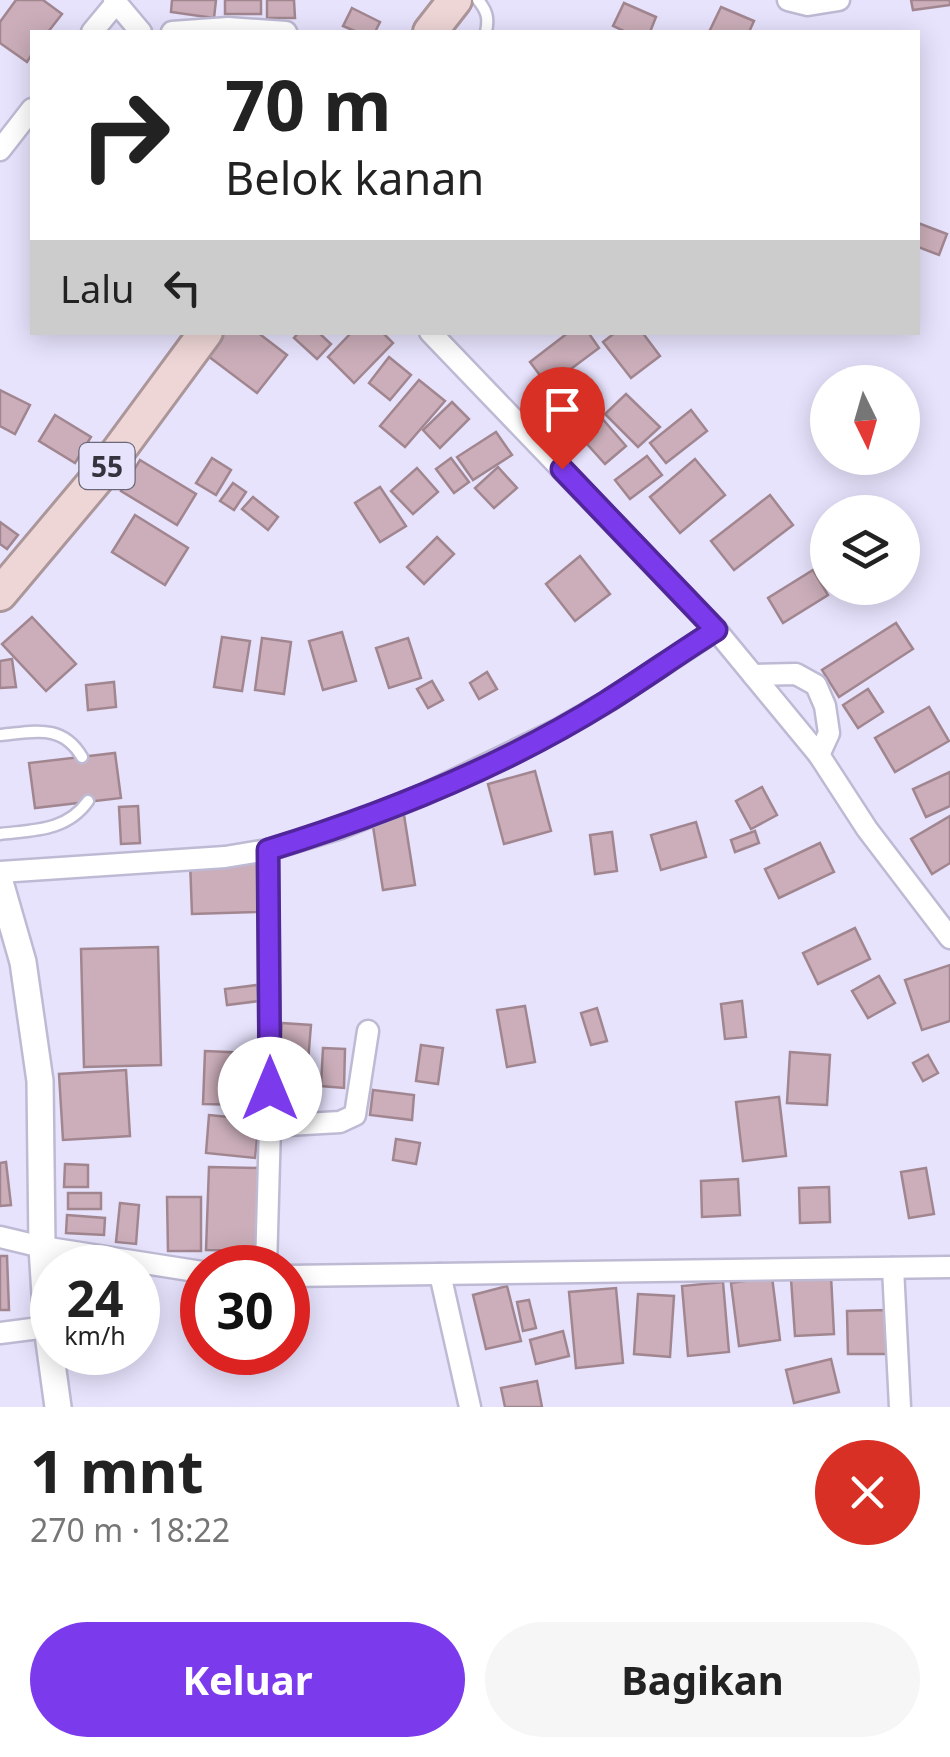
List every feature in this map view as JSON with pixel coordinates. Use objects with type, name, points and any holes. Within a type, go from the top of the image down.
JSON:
[{"type":"highway","points":[[432,30],[454,0]]},
{"type":"highway","name":"55","points":[[0,594],[105,468],[204,335]]},
{"type":"street","points":[[788,0],[808,5],[838,0]]},
{"type":"street","points":[[93,30],[115,1],[139,30]]},
{"type":"street","points":[[184,30],[257,30]]},
{"type":"street","points":[[0,150],[30,112]]},
{"type":"street","points":[[433,335],[716,630],[819,756],[950,938]]},
{"type":"street","points":[[0,872],[225,857],[268,850],[341,828],[425,794],[542,737],[605,702],[716,630]]},
{"type":"street","points":[[754,675],[796,674],[816,685],[825,706],[829,733],[819,756]]},
{"type":"street","points":[[267,1245],[268,850]]},
{"type":"street","points":[[0,882],[23,962],[40,1080],[42,1245]]},
{"type":"street","points":[[270,1126],[340,1122],[355,1115],[368,1031]]},
{"type":"street","points":[[0,1237],[34,1245]]},
{"type":"street","points":[[310,1276],[950,1267]]},
{"type":"street","points":[[893,1268],[900,1407]]},
{"type":"street","points":[[440,1274],[470,1407]]},
{"type":"street","points":[[0,1333],[30,1328]]},
{"type":"street","points":[[53,1375],[58,1407]]},
{"type":"lane","points":[[478,0],[486,9],[486,30]]},
{"type":"lane","points":[[0,735],[59,734],[73,741],[82,756]]},
{"type":"lane","points":[[0,834],[63,824],[79,815],[88,801]]},
{"type":"building","points":[[16,0],[43,0],[62,14],[50,30],[30,30],[27,62],[0,43],[0,22]]},
{"type":"building","points":[[172,0],[216,0],[214,18],[171,12]]},
{"type":"building","points":[[225,0],[261,0],[261,14],[225,14]]},
{"type":"building","points":[[267,0],[294,0],[295,18],[267,18]]},
{"type":"building","points":[[911,0],[950,0],[950,5],[913,10]]},
{"type":"building","points":[[624,3],[656,17],[651,30],[622,30],[613,26]]},
{"type":"building","points":[[721,7],[754,21],[750,30],[710,30]]},
{"type":"building","points":[[352,8],[380,22],[376,30],[343,26]]},
{"type":"building","points":[[920,224],[947,234],[939,255],[920,248]]},
{"type":"building","points":[[218,335],[261,335],[287,355],[257,393],[204,353]]},
{"type":"building","points":[[321,335],[331,344],[317,359],[294,338]]},
{"type":"building","points":[[349,335],[385,335],[393,343],[354,383],[328,357]]},
{"type":"building","points":[[565,335],[590,335],[599,348],[548,386],[530,362]]},
{"type":"building","points":[[612,335],[644,335],[660,356],[631,378],[603,342]]},
{"type":"building","points":[[389,357],[411,375],[390,400],[369,383]]},
{"type":"building","points":[[419,380],[445,401],[405,447],[380,426]]},
{"type":"building","points":[[569,385],[588,410],[558,433],[539,408]]},
{"type":"building","points":[[0,390],[30,405],[15,434],[0,426]]},
{"type":"building","points":[[626,394],[660,427],[638,447],[605,414]]},
{"type":"building","points":[[452,402],[469,419],[440,448],[423,430]]},
{"type":"building","points":[[691,410],[707,431],[666,463],[650,443]]},
{"type":"building","points":[[55,415],[91,437],[75,463],[39,441]]},
{"type":"building","points":[[600,416],[626,446],[605,464],[579,435]]},
{"type":"building","points":[[496,432],[512,455],[473,480],[457,457]]},
{"type":"building","points":[[647,456],[662,475],[630,499],[615,480]]},
{"type":"building","points":[[212,458],[231,470],[216,495],[196,483]]},
{"type":"building","points":[[451,458],[469,482],[454,493],[436,469]]},
{"type":"building","points":[[695,459],[725,495],[680,533],[650,497]]},
{"type":"building","points":[[140,460],[196,494],[177,525],[121,491]]},
{"type":"building","points":[[498,467],[517,488],[494,508],[475,488]]},
{"type":"building","points":[[417,468],[438,492],[413,514],[391,491]]},
{"type":"building","points":[[233,483],[246,492],[234,510],[220,501]]},
{"type":"building","points":[[380,487],[406,526],[380,542],[355,503]]},
{"type":"building","points":[[770,495],[793,525],[734,570],[711,541]]},
{"type":"building","points":[[253,497],[278,517],[268,530],[242,509]]},
{"type":"building","points":[[135,515],[188,548],[165,585],[112,552]]},
{"type":"building","points":[[0,522],[18,535],[7,549],[0,544]]},
{"type":"building","points":[[437,537],[454,554],[424,584],[407,567]]},
{"type":"building","points":[[580,556],[610,594],[575,621],[546,584]]},
{"type":"building","points":[[810,572],[812,605],[783,623],[768,598]]},
{"type":"building","points":[[32,617],[76,664],[46,691],[2,644]]},
{"type":"building","points":[[896,623],[913,649],[839,697],[822,670]]},
{"type":"building","points":[[342,632],[356,681],[323,690],[309,641]]},
{"type":"building","points":[[222,637],[250,641],[242,691],[214,687]]},
{"type":"building","points":[[262,638],[291,642],[284,694],[255,690]]},
{"type":"building","points":[[408,638],[421,678],[389,688],[376,648]]},
{"type":"building","points":[[12,659],[16,687],[0,688],[0,661]]},
{"type":"building","points":[[487,672],[497,689],[479,699],[470,683]]},
{"type":"building","points":[[432,681],[443,700],[428,708],[417,689]]},
{"type":"building","points":[[114,682],[116,707],[88,710],[86,685]]},
{"type":"building","points":[[868,689],[883,712],[858,728],[843,705]]},
{"type":"building","points":[[929,707],[949,741],[895,772],[875,738]]},
{"type":"building","points":[[115,753],[121,798],[35,808],[29,763]]},
{"type":"building","points":[[535,771],[551,831],[504,844],[488,784]]},
{"type":"building","points":[[950,772],[950,806],[926,817],[913,789]]},
{"type":"building","points":[[762,787],[777,815],[751,829],[736,801]]},
{"type":"building","points":[[138,806],[140,843],[121,844],[119,807]]},
{"type":"building","points":[[404,815],[415,885],[383,890],[372,820]]},
{"type":"building","points":[[950,816],[950,863],[932,874],[911,839]]},
{"type":"building","points":[[696,822],[706,857],[661,870],[651,835]]},
{"type":"building","points":[[755,831],[759,843],[735,852],[731,840]]},
{"type":"building","points":[[612,832],[617,871],[595,874],[590,835]]},
{"type":"building","points":[[820,843],[834,872],[779,898],[765,869]]},
{"type":"building","points":[[257,859],[258,912],[192,914],[190,861]]},
{"type":"building","points":[[855,928],[870,959],[818,984],[803,953]]},
{"type":"building","points":[[158,947],[161,1065],[84,1067],[81,949]]},
{"type":"building","points":[[950,965],[950,1021],[922,1030],[905,980]]},
{"type":"building","points":[[879,976],[895,1003],[868,1018],[852,991]]},
{"type":"building","points":[[257,985],[259,1001],[227,1005],[225,989]]},
{"type":"building","points":[[742,1001],[746,1037],[725,1039],[721,1004]]},
{"type":"building","points":[[525,1006],[535,1062],[507,1067],[497,1010]]},
{"type":"building","points":[[597,1008],[607,1041],[591,1045],[581,1013]]},
{"type":"building","points":[[282,1023],[311,1025],[305,1098],[277,1096]]},
{"type":"building","points":[[421,1045],[443,1048],[438,1084],[416,1081]]},
{"type":"building","points":[[323,1048],[345,1049],[344,1088],[321,1086]]},
{"type":"building","points":[[205,1051],[251,1053],[249,1105],[203,1104]]},
{"type":"building","points":[[790,1052],[830,1055],[827,1105],[787,1103]]},
{"type":"building","points":[[928,1055],[938,1073],[923,1081],[913,1063]]},
{"type":"building","points":[[126,1070],[130,1136],[63,1140],[59,1074]]},
{"type":"building","points":[[373,1090],[414,1095],[412,1120],[370,1115]]},
{"type":"building","points":[[779,1097],[786,1156],[743,1161],[736,1102]]},
{"type":"building","points":[[209,1115],[259,1120],[255,1158],[206,1153]]},
{"type":"building","points":[[396,1139],[420,1143],[416,1164],[393,1160]]},
{"type":"building","points":[[6,1162],[11,1205],[0,1206],[0,1163]]},
{"type":"building","points":[[65,1164],[88,1165],[88,1187],[64,1187]]},
{"type":"building","points":[[209,1167],[261,1168],[259,1245],[206,1245]]},
{"type":"building","points":[[926,1168],[934,1214],[909,1218],[901,1172]]},
{"type":"building","points":[[738,1179],[740,1215],[702,1217],[701,1181]]},
{"type":"building","points":[[829,1187],[830,1222],[800,1223],[799,1188]]},
{"type":"building","points":[[68,1193],[101,1193],[101,1209],[68,1209]]},
{"type":"building","points":[[167,1197],[201,1197],[201,1245],[180,1245],[180,1251],[168,1251]]},
{"type":"building","points":[[120,1203],[139,1205],[136,1244],[116,1242]]},
{"type":"building","points":[[67,1215],[105,1218],[104,1235],[66,1233]]},
{"type":"building","points":[[0,1256],[7,1256],[9,1310],[0,1310]]},
{"type":"building","points":[[831,1276],[834,1334],[795,1336],[791,1279]]},
{"type":"building","points":[[772,1277],[780,1340],[739,1346],[731,1283]]},
{"type":"building","points":[[723,1282],[729,1352],[688,1356],[682,1286]]},
{"type":"building","points":[[507,1286],[521,1341],[486,1349],[473,1295]]},
{"type":"building","points":[[616,1288],[623,1363],[576,1368],[569,1292]]},
{"type":"building","points":[[638,1294],[674,1296],[670,1357],[634,1354]]},
{"type":"building","points":[[529,1300],[536,1328],[523,1331],[517,1302]]},
{"type":"building","points":[[888,1310],[888,1354],[848,1354],[847,1311]]},
{"type":"building","points":[[563,1331],[569,1356],[536,1364],[530,1340]]},
{"type":"building","points":[[831,1359],[839,1392],[794,1403],[786,1370]]},
{"type":"building","points":[[537,1381],[542,1407],[505,1407],[501,1388]]},
{"type":"route","points":[[270,1089],[268,850],[341,828],[425,794],[559,729],[716,630],[562,469]]}]
